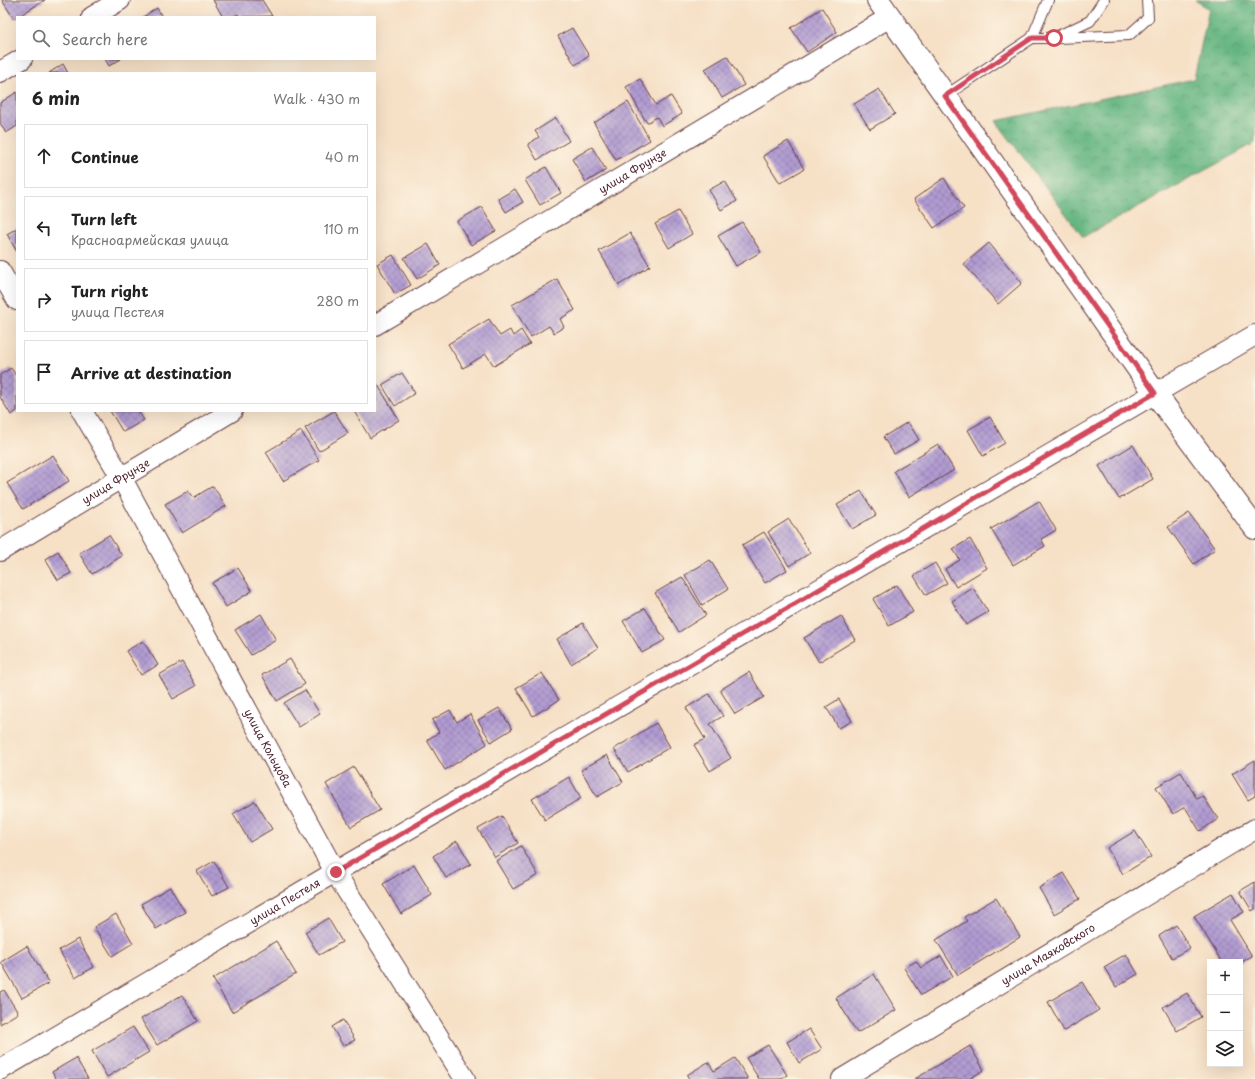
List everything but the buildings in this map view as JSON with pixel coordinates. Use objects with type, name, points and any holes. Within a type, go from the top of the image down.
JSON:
[{"type":"main road","points":[[878,0],[1155,393],[1255,528]]},
{"type":"street","points":[[94,16],[120,0]]},
{"type":"street","name":"улица Фрунзе","points":[[376,324],[890,17]]},
{"type":"street","points":[[0,72],[20,60]]},
{"type":"street","points":[[0,271],[16,298]]},
{"type":"street","name":"улица Пестеля","points":[[0,1070],[336,872],[1255,336]]},
{"type":"street","name":"улица Кольцова","points":[[83,412],[121,477],[336,872],[465,1079]]},
{"type":"street","name":"улица Фрунзе","points":[[0,551],[230,412]]},
{"type":"street","name":"улица Маяковского","points":[[842,1079],[1255,829]]},
{"type":"lane","points":[[945,96],[1032,38],[1048,0]]},
{"type":"lane","points":[[1054,38],[1090,21],[1104,0]]},
{"type":"lane","points":[[1032,38],[1129,35],[1148,18],[1146,0]]},
{"type":"green space","points":[[1195,0],[1255,0],[1255,143],[1083,237],[996,121],[1194,79],[1209,9]]},
{"type":"route","points":[[336,872],[1155,393],[945,96],[1032,38],[1054,38]]}]
